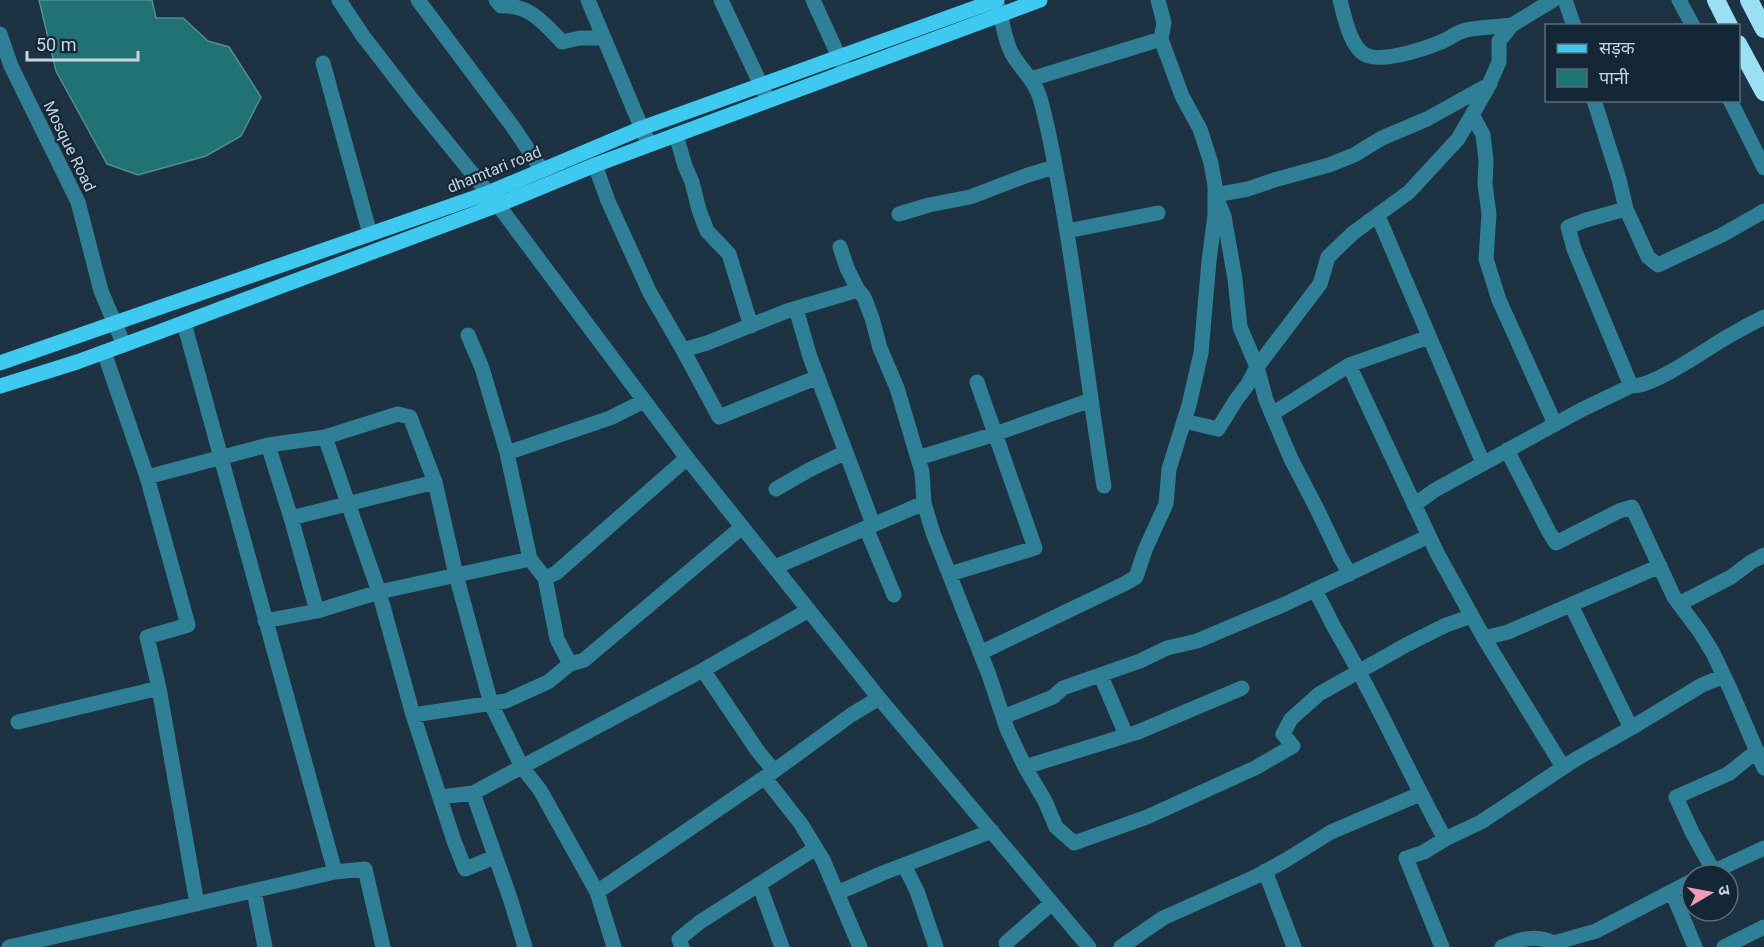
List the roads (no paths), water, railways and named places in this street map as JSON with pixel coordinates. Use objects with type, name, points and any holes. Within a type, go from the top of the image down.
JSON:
[{"type":"highway","points":[[1716,0],[1728,24]]},
{"type":"highway","points":[[1749,0],[1764,29]]},
{"type":"highway","points":[[1740,48],[1764,92]]},
{"type":"main road","points":[[0,386],[124,345],[498,205],[594,165],[768,100],[843,65],[998,5],[1040,0]]},
{"type":"main road","name":"dhamtari road","points":[[0,363],[488,193],[642,128],[761,85],[843,65]]},
{"type":"street","points":[[339,0],[363,36],[498,205],[687,458],[879,698],[1089,947]]},
{"type":"street","points":[[418,0],[513,127],[542,170]]},
{"type":"street","points":[[496,0],[501,6],[514,5],[541,19],[562,42],[580,38],[604,38]]},
{"type":"street","points":[[588,0],[642,128],[651,144]]},
{"type":"street","points":[[721,0],[768,100]]},
{"type":"street","points":[[813,0],[843,65]]},
{"type":"street","points":[[980,653],[1136,577],[1145,550],[1166,504],[1169,469],[1201,353],[1215,215],[1215,186],[1211,163],[1200,129],[1182,96],[1161,39],[1164,23],[1158,0]]},
{"type":"street","points":[[1340,0],[1355,46],[1365,55],[1382,57],[1404,54],[1443,41],[1465,30],[1512,25]]},
{"type":"street","points":[[1184,421],[1218,429],[1257,367],[1320,284],[1328,257],[1353,233],[1409,192],[1458,139],[1490,84],[1499,62],[1499,40],[1512,25],[1553,0]]},
{"type":"street","points":[[1565,0],[1573,24]]},
{"type":"street","points":[[1679,0],[1692,24]]},
{"type":"street","points":[[998,5],[1010,49],[1020,68],[1031,79],[1040,95],[1067,231],[1104,486]]},
{"type":"street","name":"Mosque Road","points":[[0,34],[11,66],[78,202],[101,291],[124,345]]},
{"type":"street","points":[[1031,79],[1161,39]]},
{"type":"street","points":[[323,63],[370,234]]},
{"type":"street","points":[[1215,195],[1248,189],[1329,165],[1382,138],[1427,119],[1490,84]]},
{"type":"street","points":[[1595,102],[1626,209],[1648,257],[1658,265],[1722,235],[1764,211]]},
{"type":"street","points":[[1731,102],[1764,168]]},
{"type":"street","points":[[1473,116],[1483,135],[1486,160],[1485,184],[1489,214],[1486,259],[1499,300],[1555,424]]},
{"type":"street","points":[[676,135],[707,231],[729,254],[751,326]]},
{"type":"street","points":[[594,165],[650,293],[719,417],[818,377]]},
{"type":"street","points":[[899,214],[970,197],[1055,167]]},
{"type":"street","points":[[1215,195],[1224,216],[1235,279],[1240,327],[1257,367],[1266,400],[1291,459],[1350,574]]},
{"type":"street","points":[[1626,209],[1568,227],[1574,249],[1631,386]]},
{"type":"street","points":[[1067,231],[1158,213]]},
{"type":"street","points":[[1378,216],[1483,463]]},
{"type":"street","points":[[840,247],[847,268],[864,297],[880,348],[897,388],[922,472],[924,503],[933,533],[1003,717],[1025,767],[1045,801],[1056,827],[1074,843],[1147,818],[1255,768],[1284,752],[1293,746],[1283,734],[1292,719],[1319,694],[1446,625],[1472,616]]},
{"type":"street","points":[[683,350],[796,309],[858,290]]},
{"type":"street","points":[[796,309],[894,595]]},
{"type":"street","points":[[1414,505],[1435,490],[1581,410],[1631,386],[1653,380],[1764,317]]},
{"type":"street","points":[[184,323],[335,872]]},
{"type":"street","points":[[468,335],[482,368],[507,453],[531,558],[545,579],[557,639],[570,664]]},
{"type":"street","points":[[1272,414],[1349,365],[1429,337]]},
{"type":"street","points":[[104,352],[147,477],[189,625],[147,637],[159,688],[197,904]]},
{"type":"street","points":[[1349,365],[1429,536],[1484,638],[1563,767]]},
{"type":"street","points":[[950,574],[1035,548],[977,382]]},
{"type":"street","points":[[918,459],[1091,400]]},
{"type":"street","points":[[507,453],[610,418],[644,401]]},
{"type":"street","points":[[147,477],[268,445],[325,437],[398,414],[410,417],[435,482],[456,575],[491,704],[522,767],[540,790],[597,892],[614,947]]},
{"type":"street","points":[[325,437],[379,592],[413,716],[465,869],[495,857]]},
{"type":"street","points":[[268,445],[317,610]]},
{"type":"street","points":[[1507,450],[1556,543],[1632,507],[1674,597],[1700,632],[1724,676],[1764,768]]},
{"type":"street","points":[[776,489],[846,452]]},
{"type":"street","points":[[545,579],[556,573],[687,458]]},
{"type":"street","points":[[291,518],[435,482]]},
{"type":"street","points":[[775,567],[924,503]]},
{"type":"street","points":[[413,716],[506,701],[548,682],[570,664],[584,660],[742,527]]},
{"type":"street","points":[[1003,717],[1053,697],[1063,688],[1140,661],[1167,648],[1197,641],[1285,604],[1429,536]]},
{"type":"street","points":[[1679,604],[1731,577],[1764,555]]},
{"type":"street","points":[[265,621],[317,610],[379,592],[531,558]]},
{"type":"street","points":[[1484,638],[1508,632],[1660,566]]},
{"type":"street","points":[[1314,590],[1322,600],[1333,625],[1360,671],[1420,794],[1445,839]]},
{"type":"street","points":[[1571,605],[1631,728]]},
{"type":"street","points":[[441,797],[473,793],[703,670],[809,610]]},
{"type":"street","points":[[703,670],[751,742],[816,848],[860,947]]},
{"type":"street","points":[[1101,676],[1126,735]]},
{"type":"street","points":[[1437,946],[1406,858],[1424,852],[1481,822],[1563,767],[1702,685],[1724,676]]},
{"type":"street","points":[[18,722],[159,688]]},
{"type":"street","points":[[1025,767],[1138,732],[1242,688]]},
{"type":"street","points":[[597,892],[879,698]]},
{"type":"street","points":[[1706,863],[1676,797],[1728,774],[1757,751]]},
{"type":"street","points":[[473,793],[525,947]]},
{"type":"street","points":[[1121,947],[1163,918],[1265,872],[1331,832],[1420,794]]},
{"type":"street","points":[[837,893],[992,831]]},
{"type":"street","points":[[682,947],[679,939],[700,922],[816,848]]},
{"type":"street","points":[[1732,863],[1764,848]]},
{"type":"street","points":[[904,865],[917,891],[936,947]]},
{"type":"street","points":[[9,947],[335,872],[365,869],[383,947]]},
{"type":"street","points":[[1265,872],[1294,947]]},
{"type":"street","points":[[759,884],[782,947]]},
{"type":"street","points":[[1502,947],[1523,939],[1542,938],[1554,943],[1596,931],[1680,888]]},
{"type":"street","points":[[254,891],[264,947]]},
{"type":"street","points":[[1672,892],[1695,947]]},
{"type":"street","points":[[1006,943],[1052,903]]},
{"type":"street","points":[[1724,947],[1764,927]]},
{"type":"water","points":[[39,0],[152,0],[156,18],[183,18],[208,41],[229,47],[261,97],[241,136],[206,156],[138,175],[107,164],[56,71]]}]
